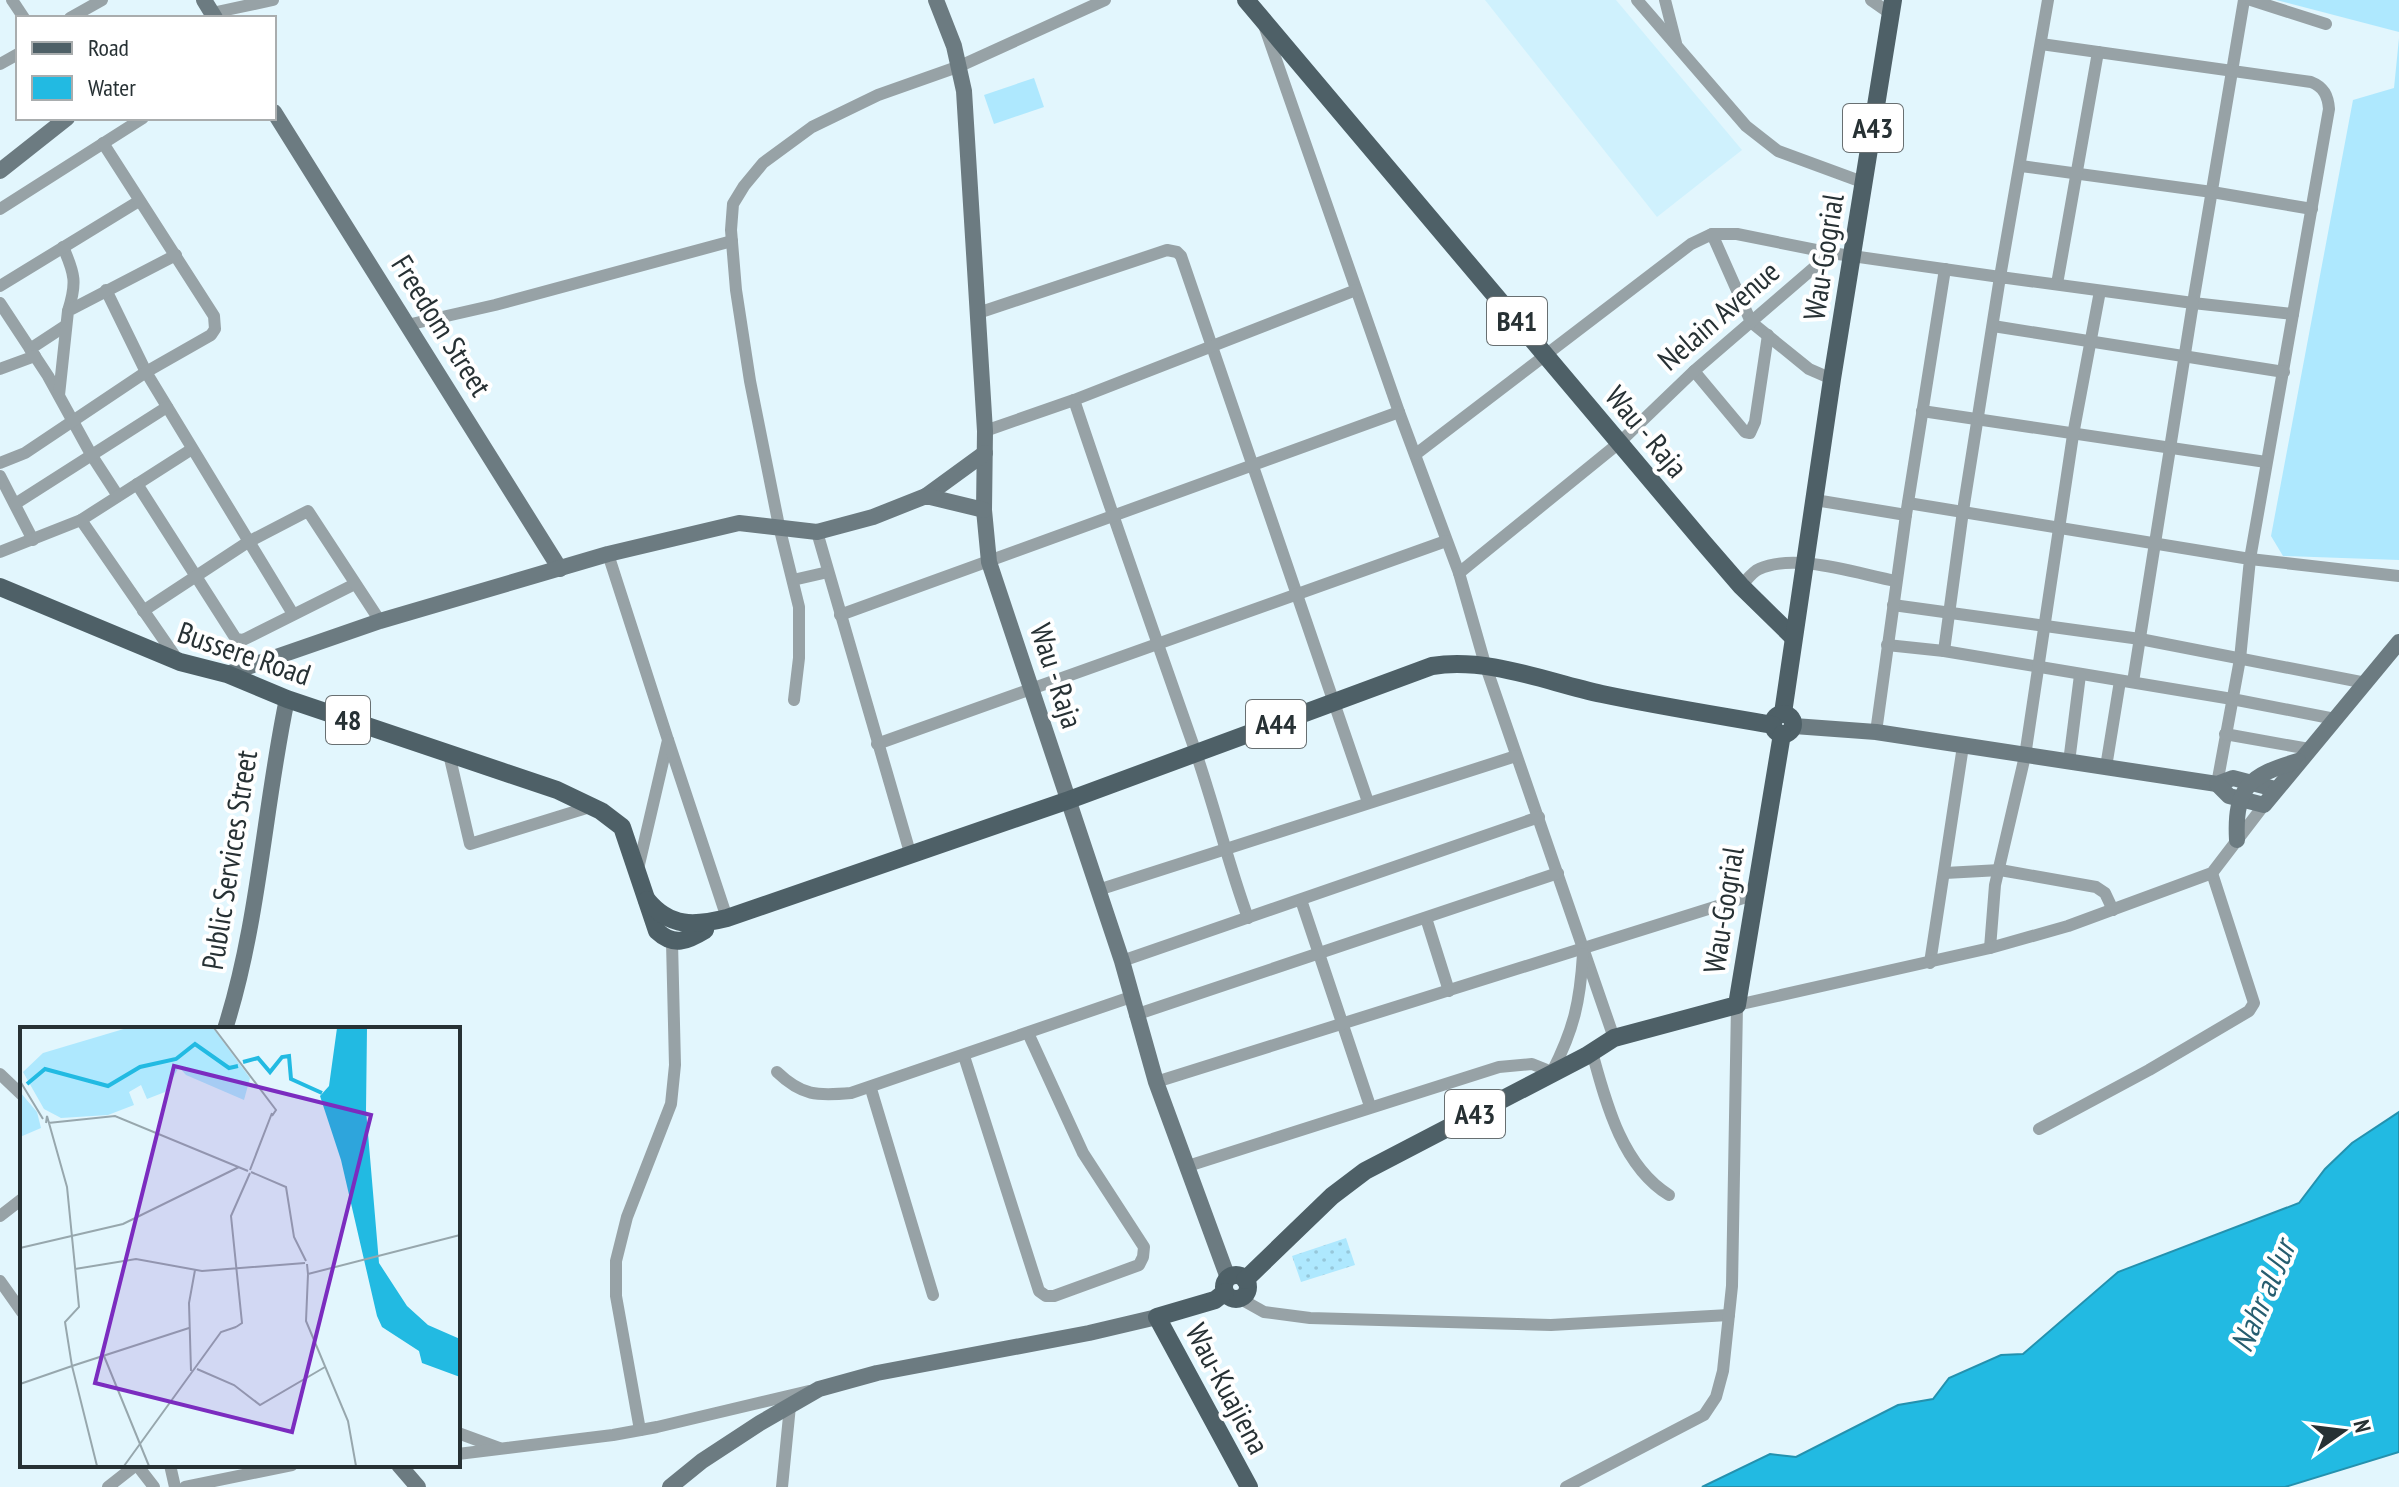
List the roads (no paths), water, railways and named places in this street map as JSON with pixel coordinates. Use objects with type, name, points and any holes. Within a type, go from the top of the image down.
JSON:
[{"type":"main road","name":"Wau - Raja","points":[[1246,0],[1741,586],[1793,637]]},
{"type":"main road","name":"Wau-Gogrial","points":[[1157,1317],[1215,1300],[1234,1287],[1332,1196],[1365,1171],[1614,1038],[1737,1005],[1892,7]]},
{"type":"main road","name":"Bussere Road","points":[[0,587],[180,662],[227,674],[287,699],[557,790],[593,806],[622,827],[657,931],[672,942]]},
{"type":"main road","name":"A44","points":[[647,900],[665,918],[690,925],[727,918],[1069,800],[1432,666],[1451,663],[1485,664],[1604,694],[1783,724]]},
{"type":"main road","name":"A44","points":[[672,942],[697,935],[705,930],[701,924]]},
{"type":"main road","name":"Wau-Kuajiena","points":[[1157,1317],[1249,1487]]},
{"type":"street","points":[[74,16],[102,0]]},
{"type":"street","points":[[209,12],[273,0]]},
{"type":"street","name":"Wau - Raja","points":[[936,0],[960,66],[964,91],[985,431],[984,510],[989,562],[1122,961],[1156,1082],[1207,1227],[1234,1287]]},
{"type":"street","points":[[794,700],[800,629],[793,580],[750,381],[736,290],[733,204],[763,163],[792,140],[834,115],[878,95],[960,66],[1105,0]]},
{"type":"street","points":[[1637,0],[1746,126],[1778,151],[1865,183]]},
{"type":"street","points":[[1665,0],[1677,48]]},
{"type":"street","points":[[1871,0],[1892,7]]},
{"type":"street","points":[[1944,651],[2000,277],[2048,0]]},
{"type":"street","points":[[2106,767],[2126,682],[2140,639],[2183,356],[2244,0]]},
{"type":"street","points":[[2251,0],[2326,24]]},
{"type":"street","points":[[1263,21],[1399,412],[1459,573],[1485,664],[1614,1038]]},
{"type":"street","points":[[2041,44],[2311,82],[2318,84],[2326,94],[2329,109],[2266,462],[2250,559],[2240,659],[2217,784]]},
{"type":"street","points":[[2057,284],[2098,52]]},
{"type":"street","name":"Freedom Street","points":[[276,115],[560,569]]},
{"type":"street","points":[[0,171],[64,120]]},
{"type":"street","points":[[0,209],[140,120]]},
{"type":"street","points":[[0,463],[25,453],[71,419],[211,335],[215,329],[214,316],[103,143]]},
{"type":"street","points":[[2021,166],[2312,209]]},
{"type":"street","points":[[0,286],[139,201]]},
{"type":"street","points":[[1712,234],[1751,322],[1809,369],[1832,379]]},
{"type":"street","points":[[1416,454],[1691,244],[1712,234],[1737,234],[1831,253],[2100,291],[2293,314]]},
{"type":"street","points":[[407,325],[495,305],[732,241]]},
{"type":"street","points":[[59,395],[65,326],[75,281],[63,247]]},
{"type":"street","points":[[978,313],[1173,250],[1181,256],[1368,802]]},
{"type":"street","name":"Nelain Avenue","points":[[1459,573],[1619,443],[1694,371],[1831,253]]},
{"type":"street","points":[[68,311],[176,255]]},
{"type":"street","points":[[1876,732],[1896,581],[1945,269]]},
{"type":"street","points":[[106,290],[146,372],[293,614]]},
{"type":"street","points":[[985,431],[1074,400],[1356,290]]},
{"type":"street","points":[[1990,948],[1995,885],[2025,756],[2073,435],[2100,291]]},
{"type":"street","points":[[0,303],[118,496]]},
{"type":"street","points":[[0,369],[33,353],[65,326]]},
{"type":"street","points":[[1993,326],[2284,372]]},
{"type":"street","points":[[1694,371],[1745,432],[1750,433],[1755,422],[1768,335]]},
{"type":"street","points":[[1074,400],[1196,753],[1248,918]]},
{"type":"street","points":[[15,504],[167,407]]},
{"type":"street","points":[[1922,411],[2266,462]]},
{"type":"street","points":[[840,615],[1399,412]]},
{"type":"street","points":[[0,552],[81,520],[192,449]]},
{"type":"street","points":[[227,674],[380,621],[608,554],[739,523],[817,532],[873,517],[926,496],[985,453]]},
{"type":"street","points":[[0,476],[33,540]]},
{"type":"street","points":[[137,484],[236,639],[243,640],[355,584]]},
{"type":"street","points":[[926,496],[984,510]]},
{"type":"street","points":[[1815,500],[1963,511],[2250,559],[2399,576]]},
{"type":"street","points":[[143,611],[248,542],[308,511],[380,621]]},
{"type":"street","points":[[81,520],[180,662]]},
{"type":"street","points":[[817,532],[911,856]]},
{"type":"street","points":[[877,744],[1446,541]]},
{"type":"street","points":[[608,554],[727,918]]},
{"type":"street","points":[[1741,586],[1756,569],[1781,563],[1804,563],[1896,581]]},
{"type":"street","points":[[793,580],[828,572]]},
{"type":"street","points":[[1893,605],[2140,639],[2366,683]]},
{"type":"street","points":[[1566,1487],[1704,1415],[1716,1397],[1723,1371],[1732,1286],[1737,1005],[1990,948],[2068,926],[2212,873],[2275,789],[2399,642]]},
{"type":"street","points":[[1887,645],[1944,651],[2335,719]]},
{"type":"street","points":[[2069,762],[2080,675]]},
{"type":"street","name":"Public Services Street","points":[[226,1027],[237,993],[248,936],[271,779],[287,699]]},
{"type":"street","points":[[1783,724],[1876,732],[2217,784],[2233,778],[2275,789]]},
{"type":"street","points":[[2225,734],[2305,755]]},
{"type":"street","points":[[638,871],[668,740]]},
{"type":"street","points":[[1930,963],[1963,746]]},
{"type":"street","points":[[449,754],[470,844],[593,806]]},
{"type":"street","points":[[2237,840],[2236,815],[2240,799],[2250,782],[2273,768],[2305,755]]},
{"type":"street","points":[[1098,890],[1516,756]]},
{"type":"street","points":[[2217,784],[2229,796],[2264,805]]},
{"type":"street","points":[[1122,961],[1539,817]]},
{"type":"street","points":[[1945,873],[2000,870],[2096,887],[2105,893],[2113,910]]},
{"type":"street","points":[[1135,1015],[1558,873]]},
{"type":"street","points":[[2039,1129],[2149,1070],[2249,1011],[2254,995],[2212,873]]},
{"type":"street","points":[[1156,1082],[1756,894]]},
{"type":"street","points":[[1301,900],[1370,1106]]},
{"type":"street","points":[[1426,918],[1449,991]]},
{"type":"street","points":[[640,1430],[616,1296],[616,1261],[627,1217],[671,1104],[675,1065],[672,942]]},
{"type":"street","points":[[1188,1166],[1499,1067],[1532,1064],[1552,1072],[1574,1021],[1580,998],[1584,947]]},
{"type":"street","points":[[777,1072],[799,1091],[814,1095],[871,1089],[1131,997]]},
{"type":"street","points":[[964,1056],[1039,1291],[1046,1296],[1054,1296],[1139,1265],[1144,1247],[1083,1153],[1028,1033]]},
{"type":"street","points":[[1592,1052],[1604,1096],[1627,1149],[1650,1183],[1669,1195]]},
{"type":"street","points":[[0,1074],[20,1093]]},
{"type":"street","points":[[871,1089],[933,1295]]},
{"type":"street","points":[[0,1216],[20,1201]]},
{"type":"street","points":[[0,1281],[20,1309]]},
{"type":"street","points":[[1234,1287],[1264,1312],[1310,1318],[1551,1325],[1729,1315]]},
{"type":"street","points":[[460,1454],[640,1430],[877,1373],[1157,1317]]},
{"type":"street","points":[[670,1487],[702,1461],[819,1389]]},
{"type":"street","points":[[783,1485],[790,1406]]},
{"type":"street","points":[[460,1434],[502,1449]]},
{"type":"street","points":[[108,1487],[133,1467]]},
{"type":"street","points":[[138,1467],[154,1487]]},
{"type":"street","points":[[170,1467],[175,1487]]},
{"type":"street","points":[[185,1487],[282,1467]]},
{"type":"street","points":[[401,1467],[418,1487]]},
{"type":"water","name":"Nahr al Jur","points":[[2399,1112],[2399,1452],[2285,1487],[1702,1487],[1770,1454],[1796,1457],[1898,1405],[1933,1399],[1949,1378],[2001,1355],[2023,1354],[2118,1272],[2299,1203],[2325,1169],[2352,1143]]}]
